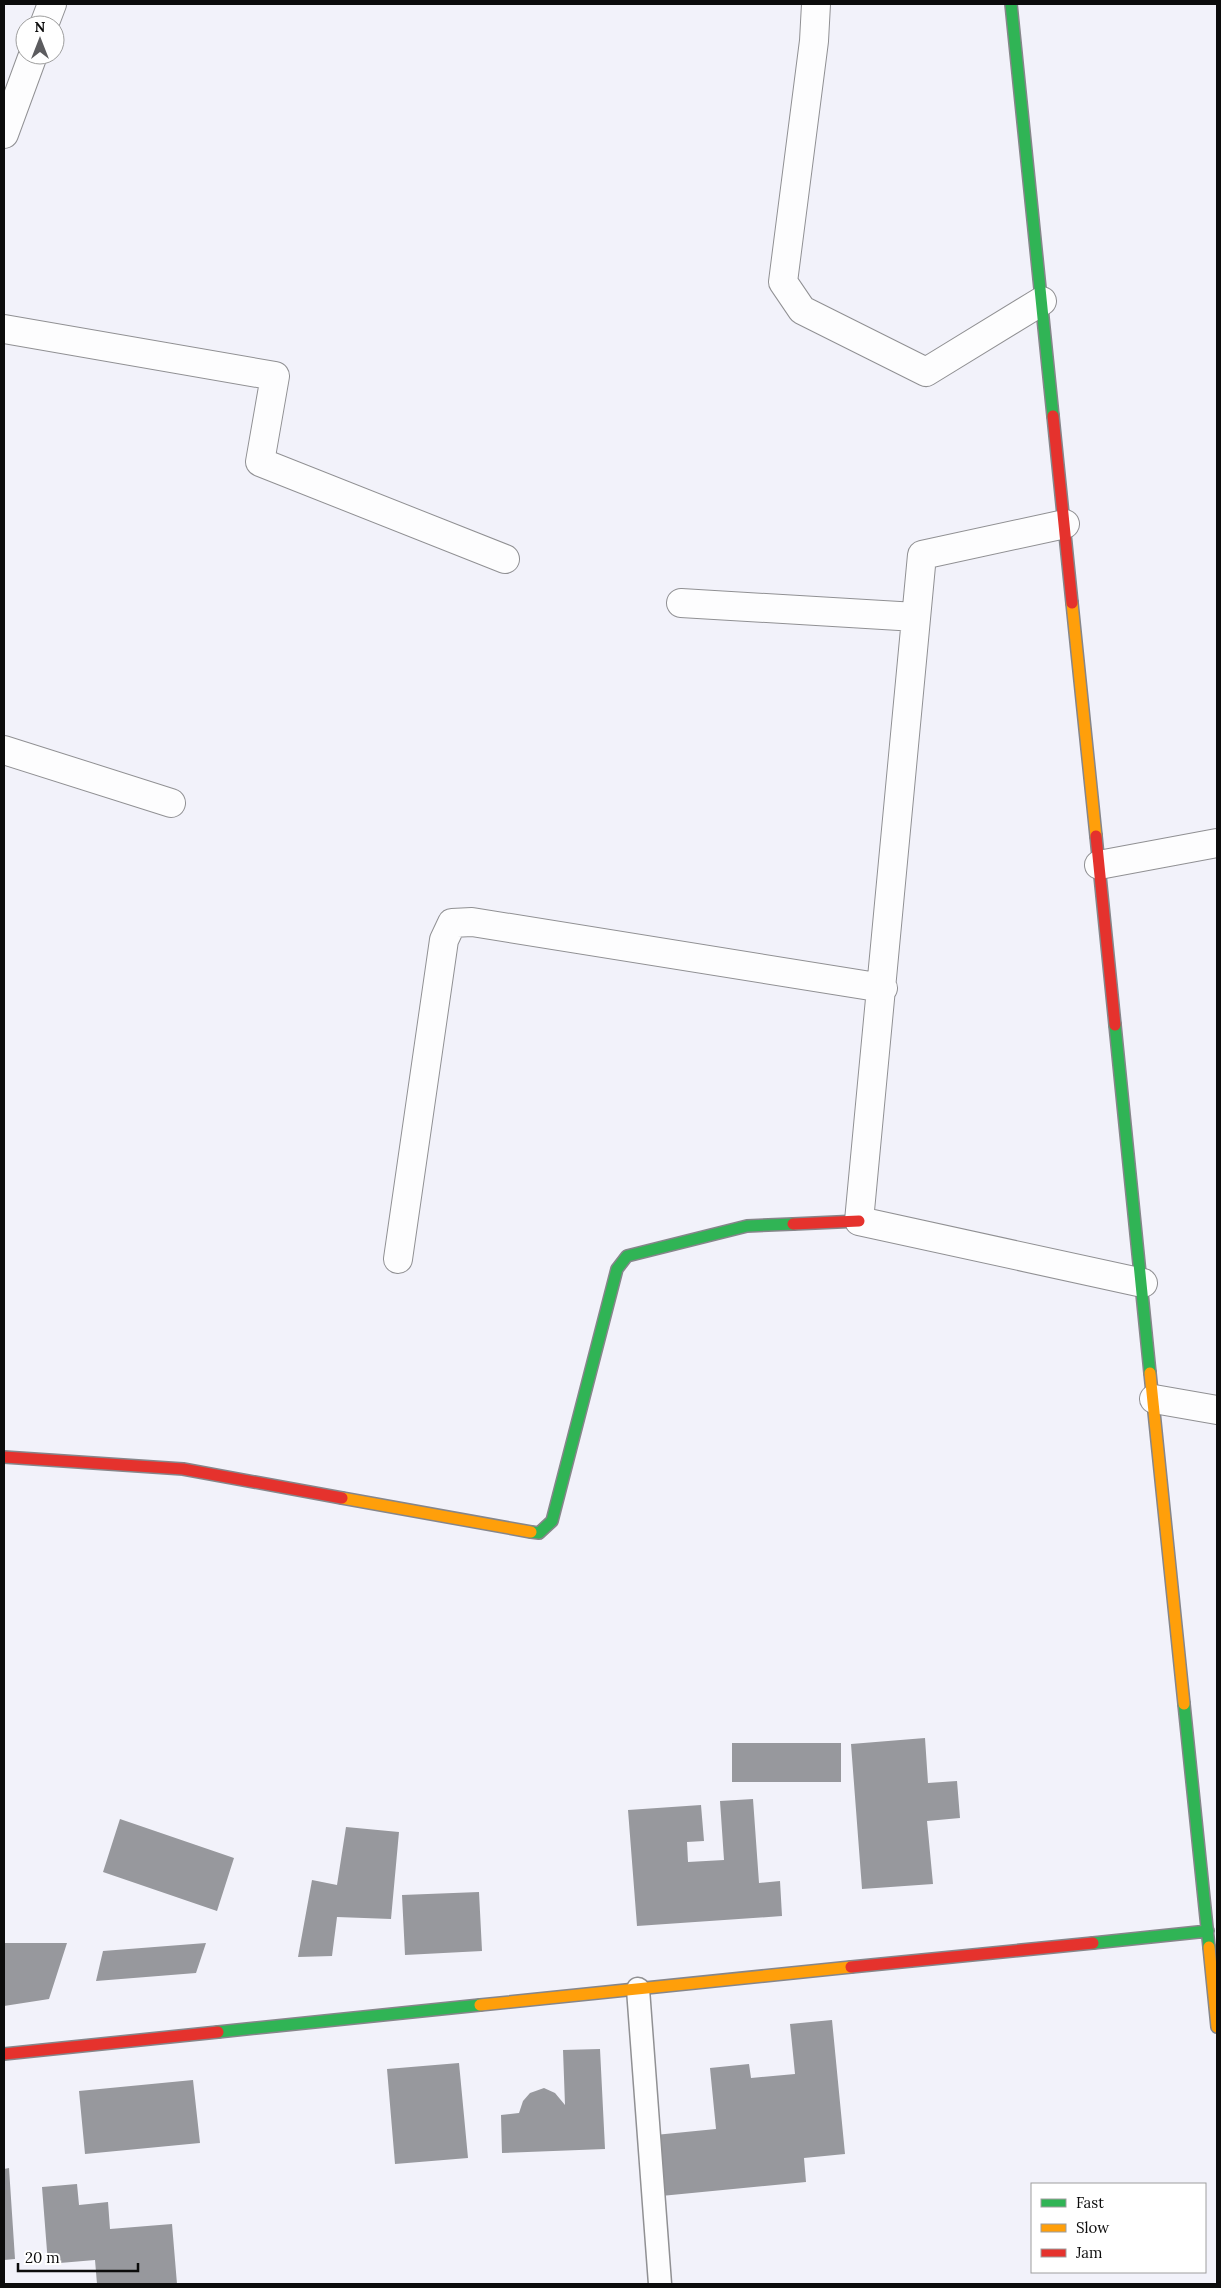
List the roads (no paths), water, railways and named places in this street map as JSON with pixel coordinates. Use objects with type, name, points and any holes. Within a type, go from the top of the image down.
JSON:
[{"type":"street","points":[[816,4],[814,41],[783,282],[802,310],[926,372],[1042,301]]},
{"type":"street","points":[[1011,4],[1154,1399],[1210,1879],[1208,1931],[1217,2027]]},
{"type":"street","points":[[4,134],[29,65]]},
{"type":"street","points":[[4,329],[275,376],[260,462],[505,559]]},
{"type":"street","points":[[860,1221],[922,555],[1065,524]]},
{"type":"street","points":[[681,604],[916,617]]},
{"type":"street","points":[[4,750],[171,803]]},
{"type":"street","points":[[1099,865],[1217,844]]},
{"type":"street","points":[[398,1259],[444,940],[452,923],[472,922],[883,988]]},
{"type":"street","points":[[4,1457],[183,1469],[539,1533],[552,1521],[617,1269],[627,1256],[747,1226],[860,1221],[1142,1283]]},
{"type":"street","points":[[1154,1399],[1217,1410]]},
{"type":"street","points":[[4,2054],[1208,1931]]},
{"type":"lane","points":[[638,1989],[660,2284]]}]
